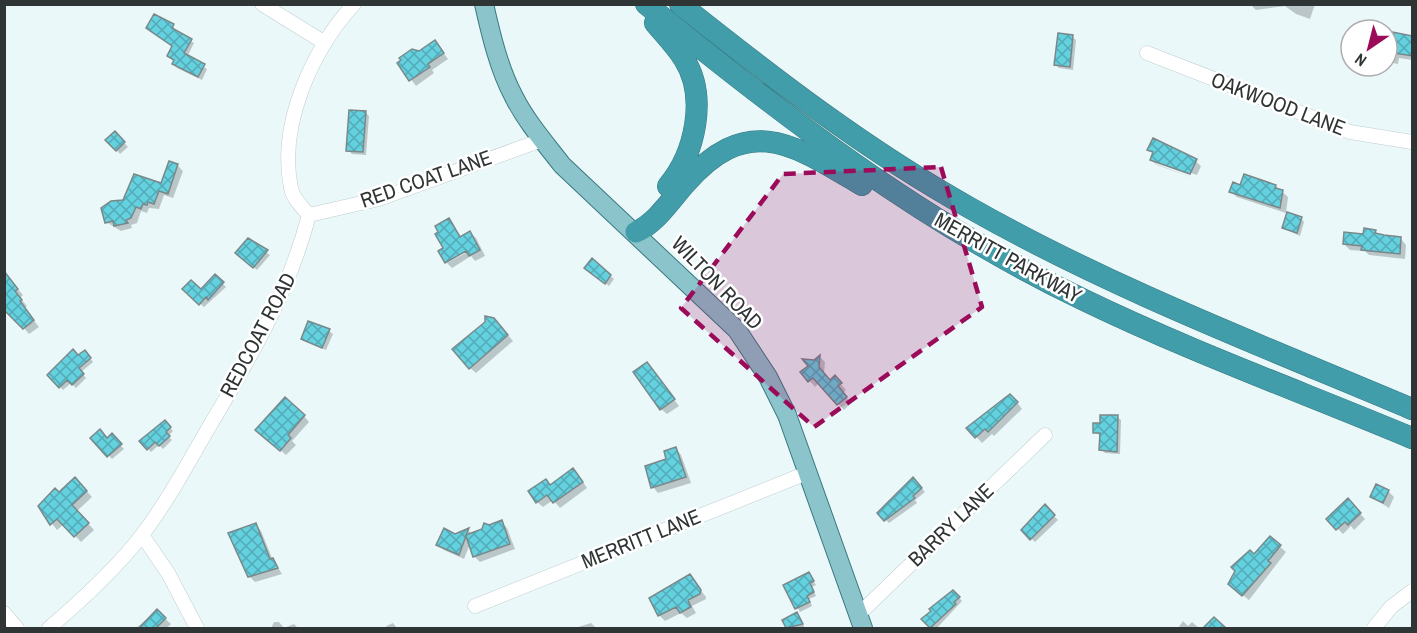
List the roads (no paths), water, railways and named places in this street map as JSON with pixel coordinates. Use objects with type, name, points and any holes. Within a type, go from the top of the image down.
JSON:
[{"type":"highway","points":[[636,4],[685,61],[694,90],[695,117],[692,147],[682,170],[645,213],[636,232]]},
{"type":"highway","name":"MERRITT PARKWAY","points":[[646,4],[746,84],[864,171],[962,234],[1081,299],[1413,438]]},
{"type":"highway","name":"MERRITT PARKWAY","points":[[680,4],[832,120],[914,175],[970,208],[1144,297],[1413,409]]},
{"type":"highway","points":[[636,232],[653,220],[713,156],[739,144],[760,141],[779,143],[816,158],[982,254],[1081,299]]},
{"type":"main road","name":"WILTON ROAD","points":[[484,4],[492,39],[513,97],[542,140],[562,165],[636,232],[737,330],[768,377],[787,415],[860,622]]},
{"type":"street","points":[[262,4],[325,43]]},
{"type":"street","points":[[309,215],[291,189],[291,139],[307,79],[325,43],[354,4]]},
{"type":"street","name":"OAKWOOD LANE","points":[[1147,53],[1350,132],[1413,142]]},
{"type":"street","name":"RED COAT LANE","points":[[309,215],[379,199],[542,140]]},
{"type":"street","name":"REDCOAT ROAD","points":[[49,628],[88,595],[142,536],[252,355],[280,301],[297,261],[309,215]]},
{"type":"street","name":"BARRY LANE","points":[[860,622],[1045,435]]},
{"type":"street","name":"MERRITT LANE","points":[[475,606],[807,473]]},
{"type":"street","points":[[142,536],[168,573],[197,628]]},
{"type":"street","points":[[1374,628],[1391,607],[1413,591]]},
{"type":"street","points":[[4,613],[17,628]]}]
